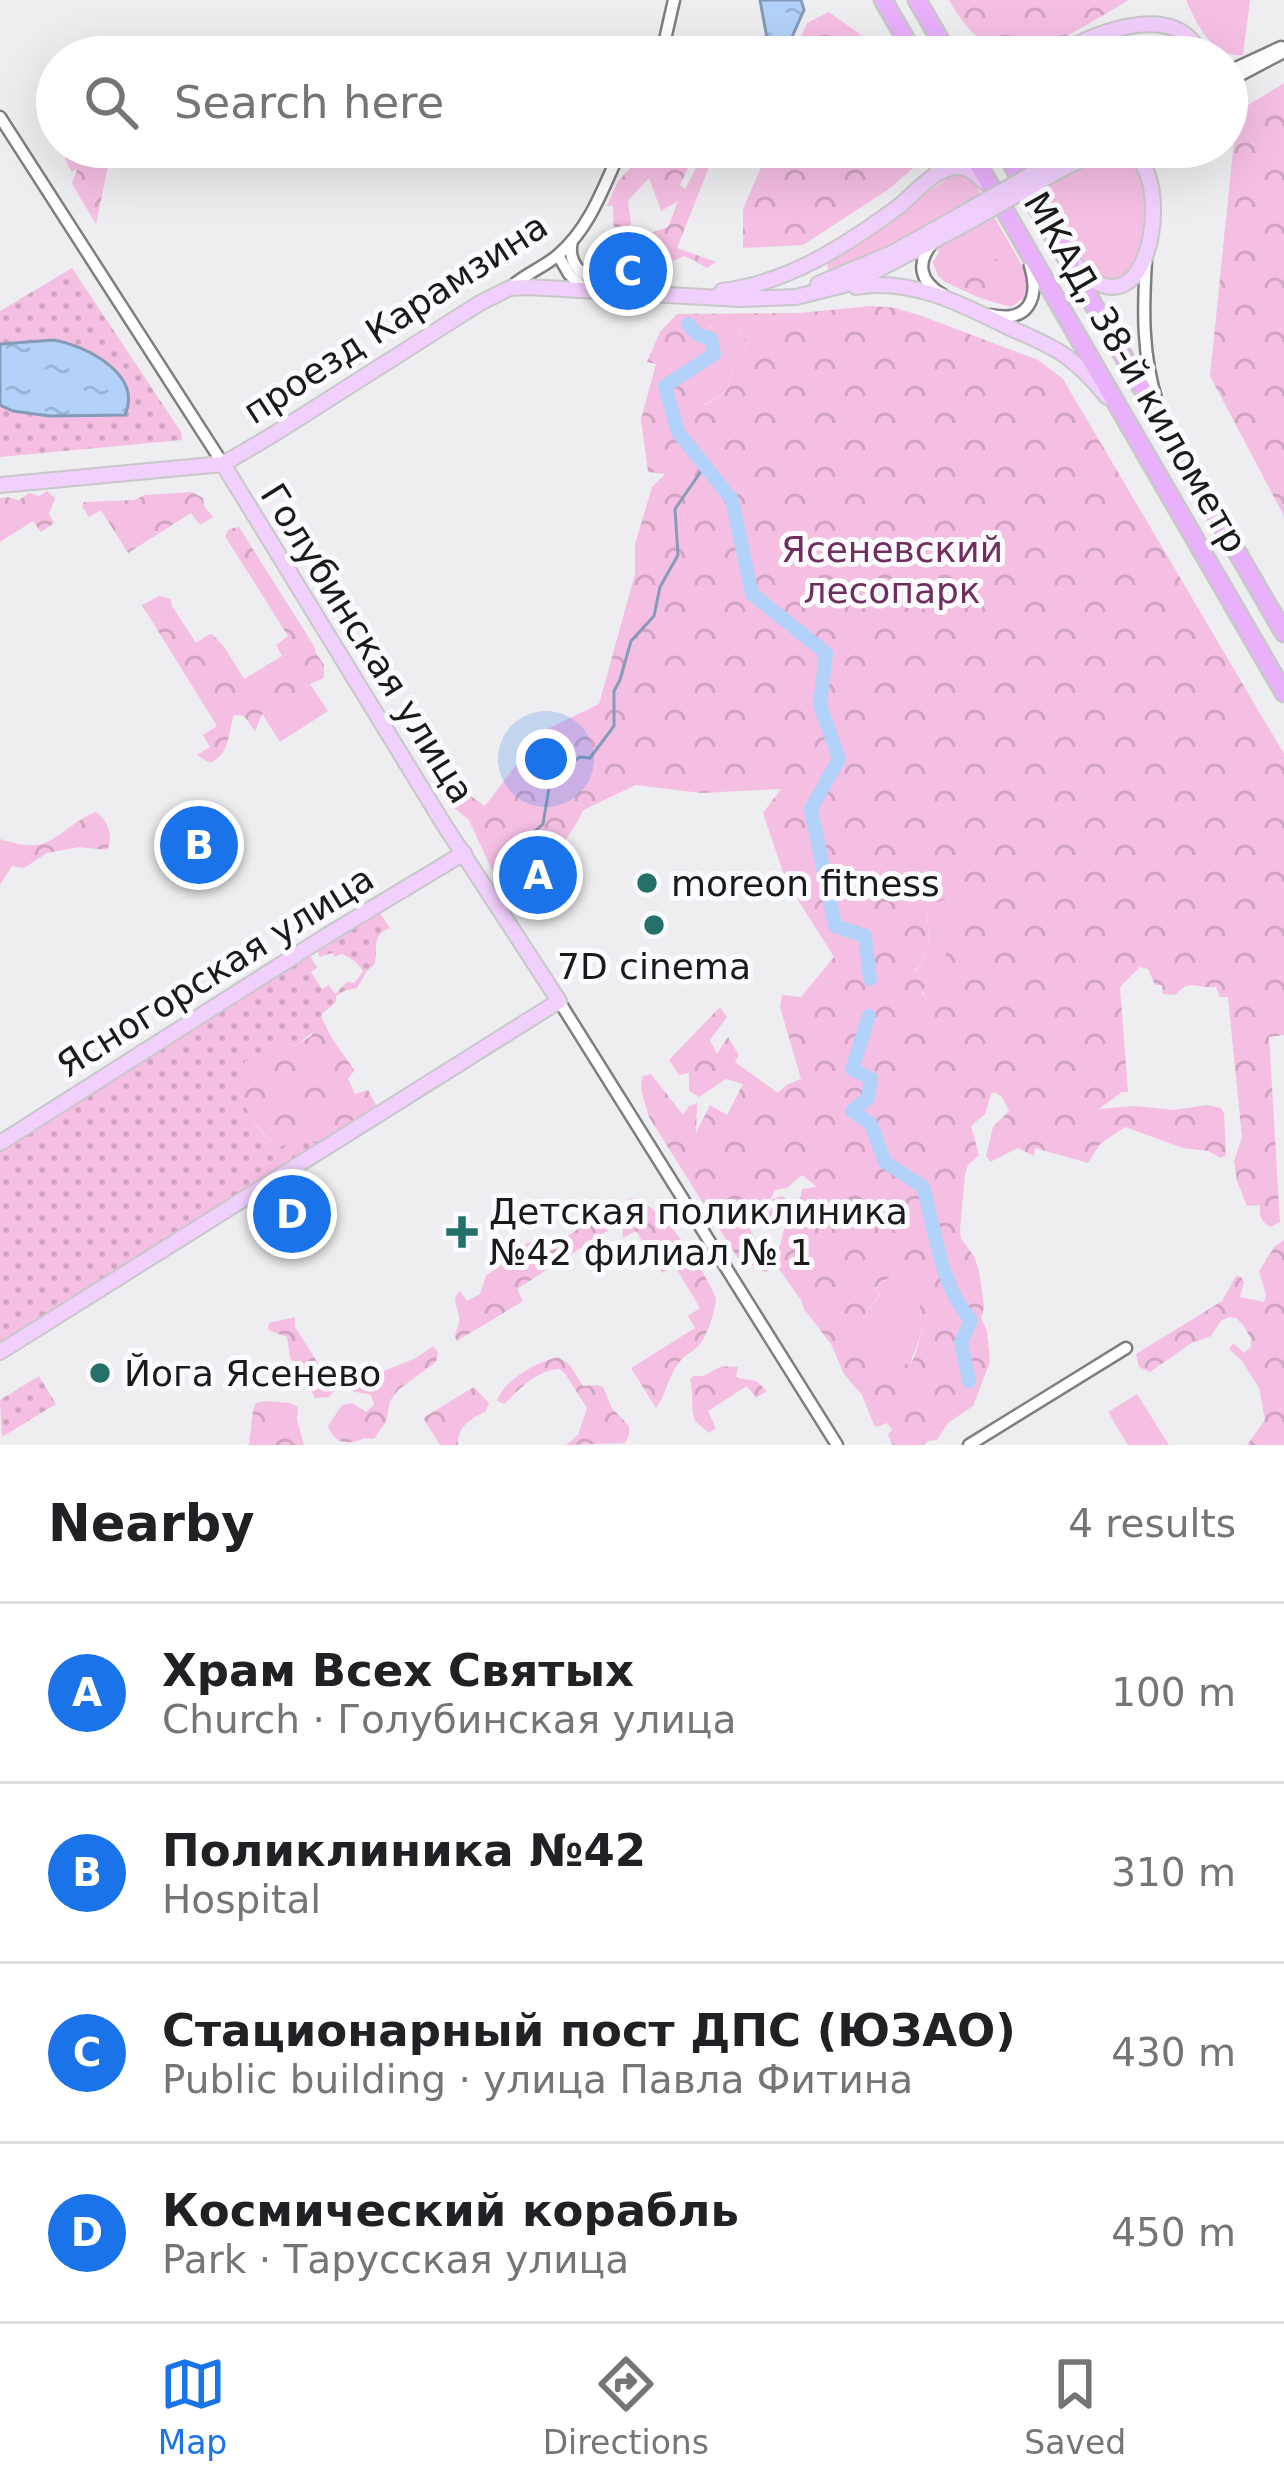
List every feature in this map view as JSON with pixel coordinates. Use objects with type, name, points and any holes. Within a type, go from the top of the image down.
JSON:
[{"type":"highway","points":[[883,0],[904,36]]},
{"type":"highway","points":[[917,0],[938,36]]},
{"type":"highway","name":"МКАД, 38-й километр","points":[[980,168],[1284,693]]},
{"type":"highway","name":"МКАД, 38-й километр","points":[[1014,168],[1284,633]]},
{"type":"main road","points":[[1090,36],[1141,8]]},
{"type":"main road","points":[[1169,10],[1184,20],[1193,36]]},
{"type":"main road","points":[[932,179],[939,168]]},
{"type":"main road","points":[[839,277],[829,277],[821,270],[826,258],[951,168],[969,170],[986,184],[1006,214]]},
{"type":"main road","points":[[693,295],[766,292],[839,277],[963,220],[1054,168]]},
{"type":"main road","points":[[1047,224],[1080,270],[1104,286],[1129,282],[1147,251],[1152,206],[1145,168]]},
{"type":"main road","points":[[510,288],[769,299],[810,294],[866,276],[933,242],[963,220]]},
{"type":"main road","points":[[693,295],[755,287],[842,245]]},
{"type":"main road","points":[[810,294],[885,285],[950,299],[1053,348],[1074,363],[1104,392],[1131,429]]},
{"type":"main road","name":"проезд Карамзина","points":[[223,464],[510,288]]},
{"type":"main road","points":[[0,485],[223,464]]},
{"type":"main road","name":"Голубинская улица","points":[[223,464],[559,1000]]},
{"type":"main road","name":"Ясногорская улица","points":[[0,1143],[464,853]]},
{"type":"main road","points":[[0,1352],[559,1000]]},
{"type":"street","points":[[666,36],[674,0]]},
{"type":"street","points":[[1248,62],[1284,49]]},
{"type":"street","points":[[1248,70],[1284,49]]},
{"type":"street","name":"Голубинская улица","points":[[0,118],[223,464]]},
{"type":"street","name":"проезд Карамзина","points":[[510,288],[572,241],[612,168]]},
{"type":"street","points":[[983,313],[1017,316],[1034,295],[1033,272],[1006,214]]},
{"type":"street","points":[[572,241],[569,250],[576,268],[615,290]]},
{"type":"street","points":[[933,242],[922,258],[922,274],[950,299]]},
{"type":"street","points":[[1147,251],[1145,353],[1177,449]]},
{"type":"street","points":[[558,255],[576,284],[586,289]]},
{"type":"street","name":"Голубинская улица","points":[[559,1000],[837,1445]]},
{"type":"street","points":[[969,1445],[1126,1348]]},
{"type":"green space","points":[[949,0],[1129,0],[1067,36],[978,36]]},
{"type":"green space","points":[[1186,0],[1250,0],[1245,36],[1207,36]]},
{"type":"green space","points":[[829,12],[862,36],[801,36],[807,23]]},
{"type":"green space","points":[[1284,83],[1284,516],[1210,376],[1231,168],[1248,168],[1248,105]]},
{"type":"green space","points":[[70,168],[108,168],[96,224],[72,184],[77,169]]},
{"type":"green space","points":[[630,168],[688,168],[680,185],[685,189],[696,168],[709,168],[677,248],[716,262],[707,268],[685,256],[667,263],[650,233],[668,227],[678,201],[661,211],[649,178],[628,201],[631,224],[614,236],[613,206],[607,206],[618,181]]},
{"type":"green space","points":[[761,168],[913,168],[803,245],[743,248],[743,209]]},
{"type":"green space","points":[[1028,168],[1061,168],[1065,175],[1076,168],[1135,169],[1144,200],[1143,245],[1137,262],[1120,281],[1090,269]]},
{"type":"green space","points":[[957,172],[974,182],[1027,274],[1026,299],[1011,307],[980,298],[985,291],[962,271],[941,271],[938,276],[933,262],[939,252],[936,248],[976,227],[963,204],[888,249],[829,272],[827,265],[838,255]]},
{"type":"green space","points":[[986,249],[999,262],[1014,297],[1010,302],[985,291],[980,298],[938,276],[941,271],[961,270],[960,253]]},
{"type":"green space","points":[[72,268],[182,440],[0,457],[0,311]]},
{"type":"green space","name":"Ясеневский лесопарк","points":[[895,308],[1038,360],[1063,379],[1284,754],[1284,1035],[1269,1037],[1280,1222],[1271,1227],[1260,1215],[1260,1205],[1247,1206],[1237,1181],[1234,1161],[1242,1137],[1228,997],[1220,997],[1216,987],[1194,985],[1176,995],[1163,994],[1162,985],[1155,985],[1148,969],[1140,967],[1120,987],[1128,1092],[1099,1109],[1221,1108],[1226,1155],[1221,1158],[1183,1148],[1125,1127],[1100,1144],[1088,1163],[1035,1148],[1034,1156],[1018,1148],[990,1162],[986,1156],[993,1127],[1009,1111],[1002,1097],[991,1094],[985,1114],[971,1126],[979,1155],[965,1174],[960,1230],[979,1271],[981,1318],[990,1362],[973,1406],[948,1423],[937,1440],[924,1445],[893,1445],[887,1423],[874,1425],[831,1344],[776,1265],[764,1272],[737,1257],[649,1117],[643,1096],[643,1076],[651,1074],[683,1115],[697,1103],[696,1133],[710,1105],[727,1115],[743,1084],[726,1079],[699,1097],[689,1091],[689,1073],[679,1075],[669,1060],[720,1007],[727,1017],[710,1040],[717,1054],[728,1037],[739,1055],[735,1062],[778,1093],[801,1079],[780,1007],[782,995],[801,997],[834,957],[786,881],[763,813],[781,789],[701,793],[636,785],[583,810],[551,854],[523,861],[517,879],[496,879],[469,820],[453,807],[423,763],[485,806],[541,732],[599,704],[635,574],[635,544],[652,487],[665,474],[648,472],[641,419],[656,364],[647,362],[660,332],[677,314]],"holes":[[[713,325],[726,335],[739,329],[747,359],[734,364],[722,395],[702,406],[693,390],[706,358],[705,347],[693,339]],[[954,896],[955,909],[944,922],[944,975],[929,1003],[922,992],[930,975],[914,973],[929,949],[927,906]],[[802,1175],[817,1187],[802,1189],[799,1206],[814,1213],[815,1219],[786,1221],[775,1253],[756,1241],[744,1216],[753,1210],[764,1215],[768,1210],[772,1223],[783,1215],[782,1206],[789,1209],[794,1203],[782,1196],[770,1200],[775,1190],[787,1188]],[[910,1267],[921,1312],[920,1318],[911,1321],[923,1328],[909,1366],[880,1346],[865,1326],[863,1317],[881,1292],[875,1289]]]},
{"type":"green space","points":[[714,325],[738,329],[747,360],[734,364],[721,395],[701,406],[693,390],[706,358],[692,339]]},
{"type":"green space","points":[[47,491],[55,498],[49,514],[54,523],[41,532],[33,521],[0,542],[0,498],[19,500],[29,493],[39,496]]},
{"type":"green space","points":[[192,492],[203,498],[213,517],[200,525],[191,513],[128,553],[101,510],[89,517],[82,506],[84,502]]},
{"type":"green space","points":[[239,527],[314,646],[324,665],[324,678],[262,714],[255,731],[244,716],[234,715],[225,748],[210,763],[197,755],[210,747],[203,735],[217,726],[142,605],[159,596],[171,599],[196,643],[213,635],[244,679],[282,656],[276,645],[288,636],[225,536],[229,529]]},
{"type":"green space","points":[[310,684],[328,711],[280,742],[262,714]]},
{"type":"green space","points":[[95,812],[108,829],[107,850],[79,847],[47,853],[24,868],[12,866],[0,885],[0,839],[42,844]]},
{"type":"green space","points":[[954,895],[955,909],[945,922],[944,975],[929,1004],[914,974],[929,949],[927,905]]},
{"type":"green space","points":[[379,912],[390,928],[378,938],[375,964],[357,988],[336,996],[318,1028],[295,1046],[274,1040],[261,1067],[246,1060],[241,1072],[246,1108],[269,1140],[279,1148],[299,1136],[319,1145],[0,1346],[0,1150],[310,956],[317,968],[311,972],[322,989],[329,985],[335,994],[347,982],[354,983],[363,972],[354,961],[341,954],[320,957],[317,952]]},
{"type":"green space","points":[[321,1017],[354,1071],[348,1079],[355,1094],[368,1090],[377,1107],[319,1145],[279,1148],[247,1110],[239,1075],[246,1060],[274,1040],[295,1046],[311,1036]]},
{"type":"green space","points":[[304,1189],[325,1221],[322,1235],[259,1217]]},
{"type":"green space","points":[[629,1198],[642,1202],[668,1223],[716,1298],[703,1340],[680,1361],[656,1408],[631,1368],[695,1328],[688,1316],[700,1308],[675,1266],[662,1273],[636,1231],[623,1238],[622,1211]]},
{"type":"green space","points":[[613,1205],[615,1226],[517,1289],[523,1301],[457,1341],[455,1300],[460,1291],[467,1301],[480,1294],[486,1275],[520,1247],[534,1241],[547,1254]]},
{"type":"green space","points":[[1284,1240],[1284,1445],[1247,1445],[1265,1420],[1259,1388],[1229,1349],[1233,1343],[1244,1353],[1251,1347],[1251,1339],[1236,1318],[1221,1321],[1211,1336],[1190,1344],[1150,1372],[1139,1367],[1136,1354],[1222,1301],[1236,1276],[1244,1282],[1240,1297],[1264,1302],[1259,1271]]},
{"type":"green space","points":[[910,1266],[921,1312],[913,1321],[923,1328],[909,1367],[874,1340],[863,1317],[881,1293],[875,1290],[881,1282]]},
{"type":"green space","points":[[295,1317],[295,1327],[335,1390],[329,1397],[315,1398],[311,1390],[318,1380],[305,1379],[290,1357],[287,1337],[268,1330],[269,1323]]},
{"type":"green space","points":[[433,1346],[438,1352],[436,1362],[398,1390],[374,1439],[348,1442],[334,1437],[328,1426],[342,1405],[352,1403],[366,1412],[374,1405],[371,1395],[344,1389],[346,1383],[370,1381]]},
{"type":"green space","points":[[558,1357],[570,1365],[583,1386],[603,1387],[612,1408],[629,1426],[625,1443],[566,1445],[578,1435],[587,1408],[560,1369],[537,1376],[505,1404],[497,1401],[522,1373]]},
{"type":"green space","points":[[722,1366],[738,1367],[738,1378],[756,1381],[767,1391],[756,1398],[747,1386],[708,1411],[716,1428],[709,1433],[695,1421],[690,1379]]},
{"type":"green space","points":[[39,1376],[56,1404],[2,1437],[0,1400]]},
{"type":"green space","points":[[474,1387],[489,1403],[486,1411],[462,1428],[458,1445],[440,1445],[423,1418]]},
{"type":"green space","points":[[1137,1394],[1169,1445],[1128,1445],[1108,1412]]},
{"type":"green space","points":[[256,1403],[298,1407],[304,1445],[249,1445],[253,1410]]},
{"type":"water","points":[[760,0],[801,0],[804,10],[792,36],[767,36]]},
{"type":"water","points":[[54,340],[81,348],[119,375],[128,400],[125,415],[50,416],[0,405],[0,344]]},
{"type":"waterway","points":[[688,324],[698,335],[711,339],[714,354],[665,386],[678,432],[732,500],[752,594],[826,653],[820,705],[839,759],[811,809],[835,926],[865,936],[870,979]]},
{"type":"waterway","points":[[525,840],[543,824],[551,776],[580,757],[590,758],[614,726],[614,691],[631,641],[654,616],[660,587],[678,555],[675,509],[704,467]]},
{"type":"waterway","points":[[869,1016],[852,1069],[871,1079],[868,1098],[852,1111],[871,1124],[885,1162],[923,1187],[946,1275],[971,1320],[961,1342],[969,1381]]},
{"type":"place","name":"Стационарный пост ДПС (ЮЗАО)","points":[[628,271]]},
{"type":"place","name":"Поликлиника №42","points":[[199,845]]},
{"type":"place","name":"Храм Всех Святых","points":[[538,875]]},
{"type":"place","name":"moreon fitness","points":[[647,883]]},
{"type":"place","name":"7D cinema","points":[[654,925]]},
{"type":"place","name":"Космический корабль","points":[[292,1214]]},
{"type":"place","name":"Детская поликлиника №42 филиал № 1","points":[[462,1232]]},
{"type":"place","name":"Йога Ясенево","points":[[100,1373]]}]
